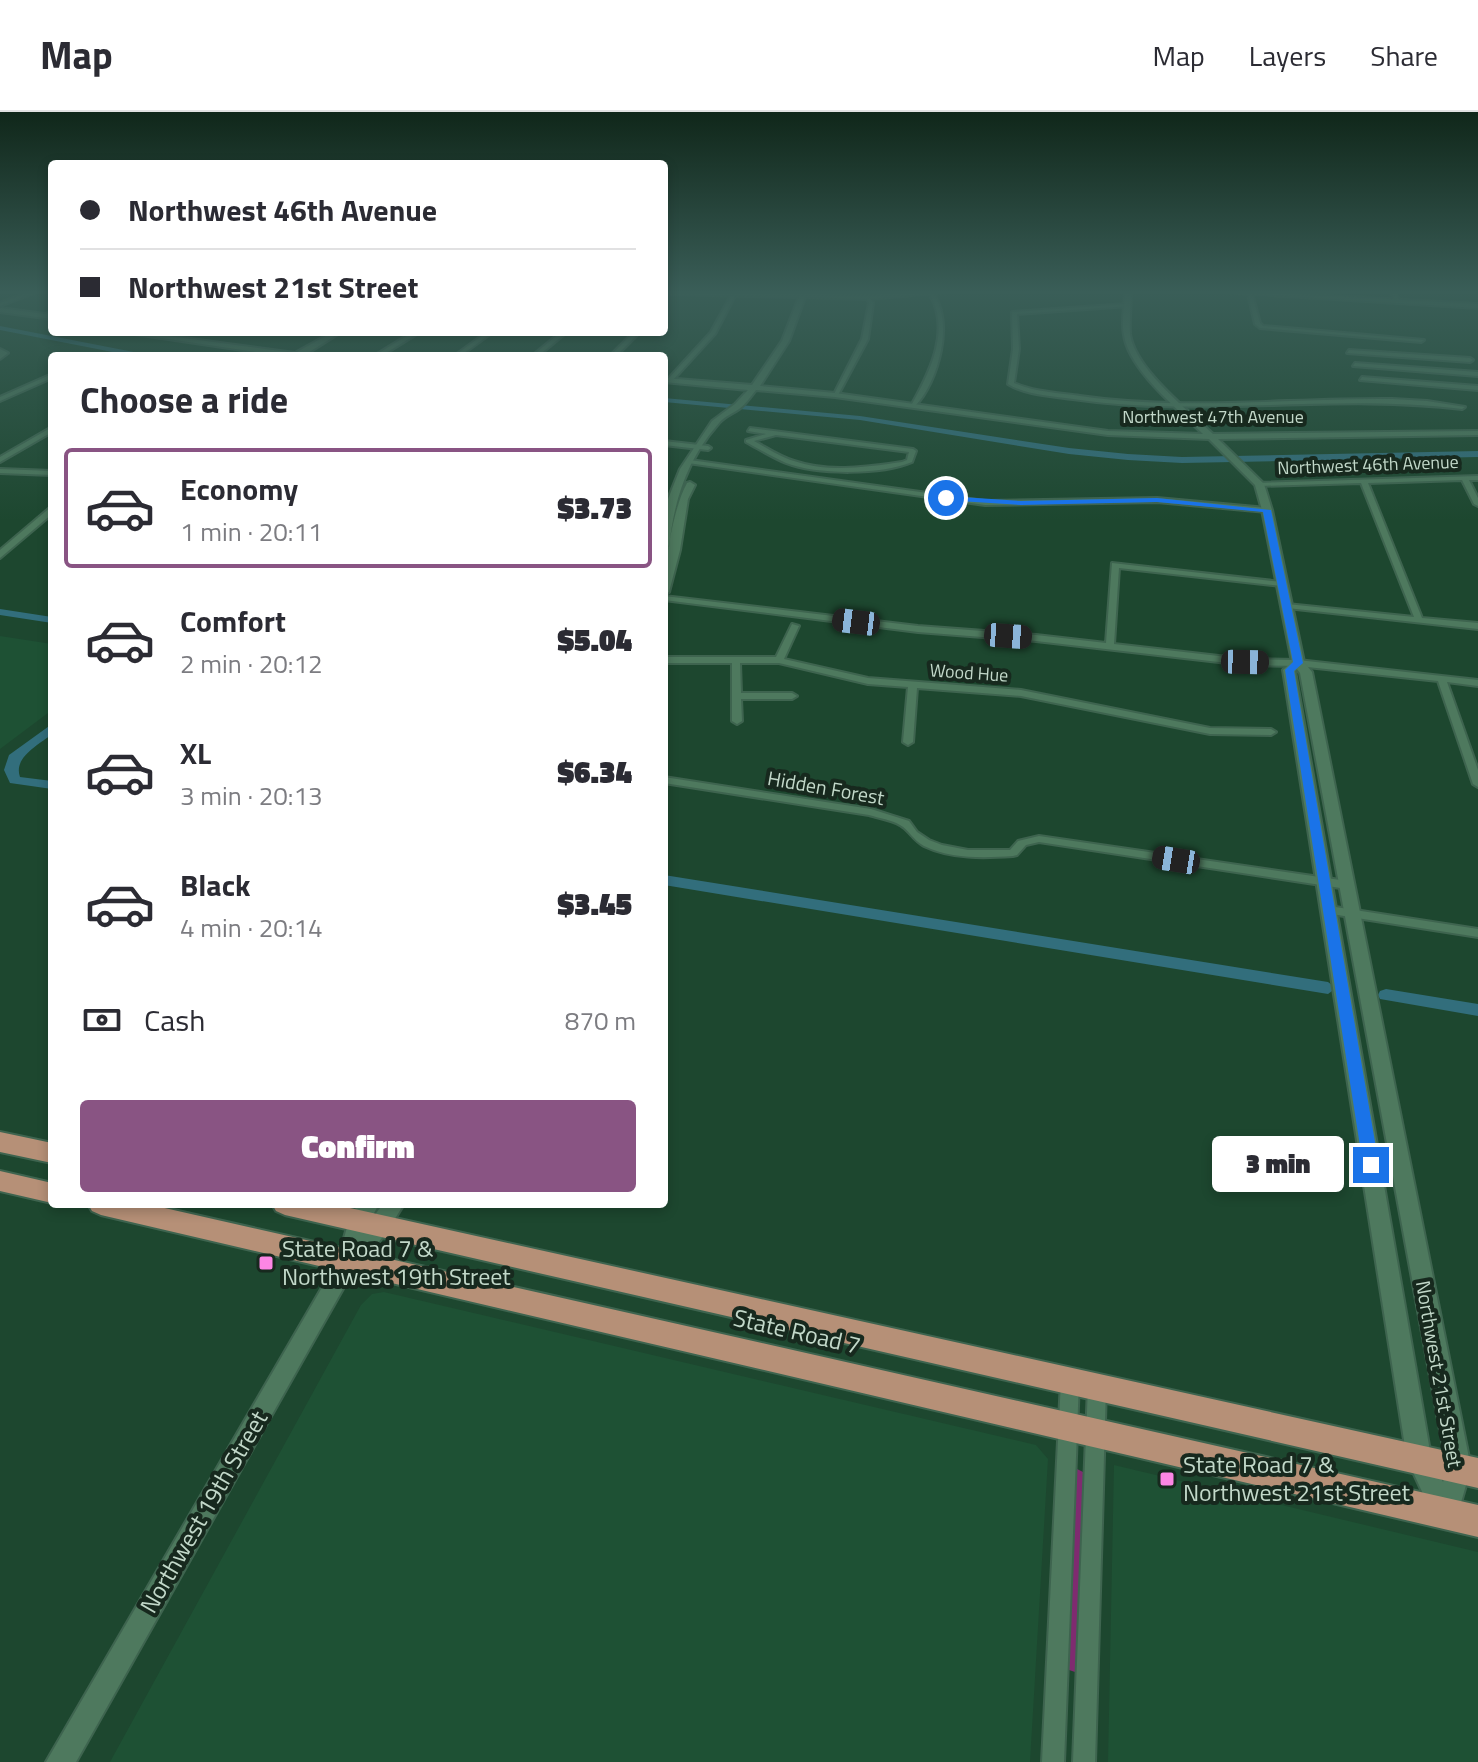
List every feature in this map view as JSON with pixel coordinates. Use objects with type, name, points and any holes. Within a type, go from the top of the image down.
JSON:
[{"type":"main road","points":[[0,1142],[48,1152]]},
{"type":"main road","points":[[0,1181],[48,1192]]},
{"type":"main road","name":"State Road 7","points":[[118,1208],[1478,1521]]},
{"type":"main road","name":"State Road 7","points":[[325,1208],[376,1213],[1083,1384],[1468,1470]]},
{"type":"street","points":[[725,428],[733,418],[735,409],[768,367]]},
{"type":"street","points":[[835,395],[850,367]]},
{"type":"street","points":[[915,404],[932,367]]},
{"type":"street","points":[[1013,367],[1011,384],[1015,387],[1089,400],[1179,406],[1370,398],[1462,407]]},
{"type":"street","name":"Northwest 21st Street","points":[[1145,367],[1179,406],[1259,484],[1267,510],[1298,663],[1306,672],[1347,885],[1341,912],[1419,1459],[1446,1514]]},
{"type":"street","points":[[1356,367],[1365,387]]},
{"type":"street","points":[[1382,367],[1478,374]]},
{"type":"street","points":[[0,399],[48,378]]},
{"type":"street","points":[[1362,379],[1478,388]]},
{"type":"street","name":"Northwest 47th Avenue","points":[[668,380],[915,404],[1108,433],[1210,437],[1478,433]]},
{"type":"street","points":[[668,532],[677,499],[695,462],[723,414],[735,409]]},
{"type":"street","points":[[750,430],[777,433],[913,451],[910,461],[903,464],[850,471],[789,462],[748,441],[777,433]]},
{"type":"street","points":[[0,460],[48,431]]},
{"type":"street","points":[[668,444],[703,448],[716,438]]},
{"type":"street","points":[[695,462],[985,503],[1157,500],[1267,510]]},
{"type":"street","points":[[815,477],[824,468]]},
{"type":"street","points":[[824,478],[833,469]]},
{"type":"street","points":[[0,471],[48,473]]},
{"type":"street","points":[[1464,478],[1478,504]]},
{"type":"street","name":"Northwest 46th Avenue","points":[[1259,484],[1478,478]]},
{"type":"street","points":[[1364,481],[1419,620]]},
{"type":"street","points":[[668,579],[675,550],[677,499]]},
{"type":"street","points":[[0,557],[48,513]]},
{"type":"street","points":[[0,557],[48,522]]},
{"type":"street","points":[[1110,647],[1115,565],[1282,584]]},
{"type":"street","points":[[668,596],[918,629],[1245,662],[1298,663],[1478,683]]},
{"type":"street","points":[[1287,606],[1478,626]]},
{"type":"street","points":[[779,660],[795,626]]},
{"type":"street","name":"Wood Hue","points":[[668,660],[779,660],[868,681],[1030,694],[1210,731],[1271,732]]},
{"type":"street","points":[[736,660],[737,721]]},
{"type":"street","name":"Northwest 21st Street","points":[[1298,663],[1289,670],[1324,882],[1341,912],[1468,1470],[1446,1514]]},
{"type":"street","points":[[1441,678],[1478,784]]},
{"type":"street","points":[[908,742],[913,684]]},
{"type":"street","points":[[736,696],[792,696]]},
{"type":"street","name":"Hidden Forest","points":[[668,781],[871,812],[905,823],[911,834],[925,844],[989,854],[1013,853],[1022,843],[1039,839],[1347,885]]},
{"type":"street","points":[[1341,912],[1478,933]]},
{"type":"street","name":"Northwest 19th Street","points":[[60,1762],[376,1213]]},
{"type":"street","points":[[1053,1762],[1083,1384]]},
{"type":"street","points":[[1083,1384],[1084,1762]]},
{"type":"shaded area","points":[[0,636],[48,643],[48,713],[0,749]]},
{"type":"shaded area","points":[[384,1292],[1036,1445],[1048,1459],[1030,1762],[110,1762],[361,1305],[372,1294]]},
{"type":"shaded area","points":[[1114,1465],[1478,1552],[1478,1762],[1108,1762]]},
{"type":"shaded area","points":[[1077,1469],[1085,1473],[1078,1667],[1075,1672],[1069,1670],[1066,1664],[1073,1479]]},
{"type":"waterway","points":[[668,400],[860,418],[1069,451],[1128,457],[1182,460],[1478,454]]},
{"type":"waterway","points":[[0,612],[48,619]]},
{"type":"waterway","points":[[48,731],[14,758],[11,770],[15,780],[48,784]]},
{"type":"waterway","points":[[668,881],[1328,988]]},
{"type":"waterway","points":[[1386,995],[1478,1010]]},
{"type":"place","name":"State Road 7 & Northwest 19th Street","points":[[266,1263]]},
{"type":"place","name":"State Road 7 & Northwest 21st Street","points":[[1167,1479]]},
{"type":"route","points":[[946,498],[985,503],[1157,500],[1267,510],[1298,663],[1289,670],[1371,1165]]}]
